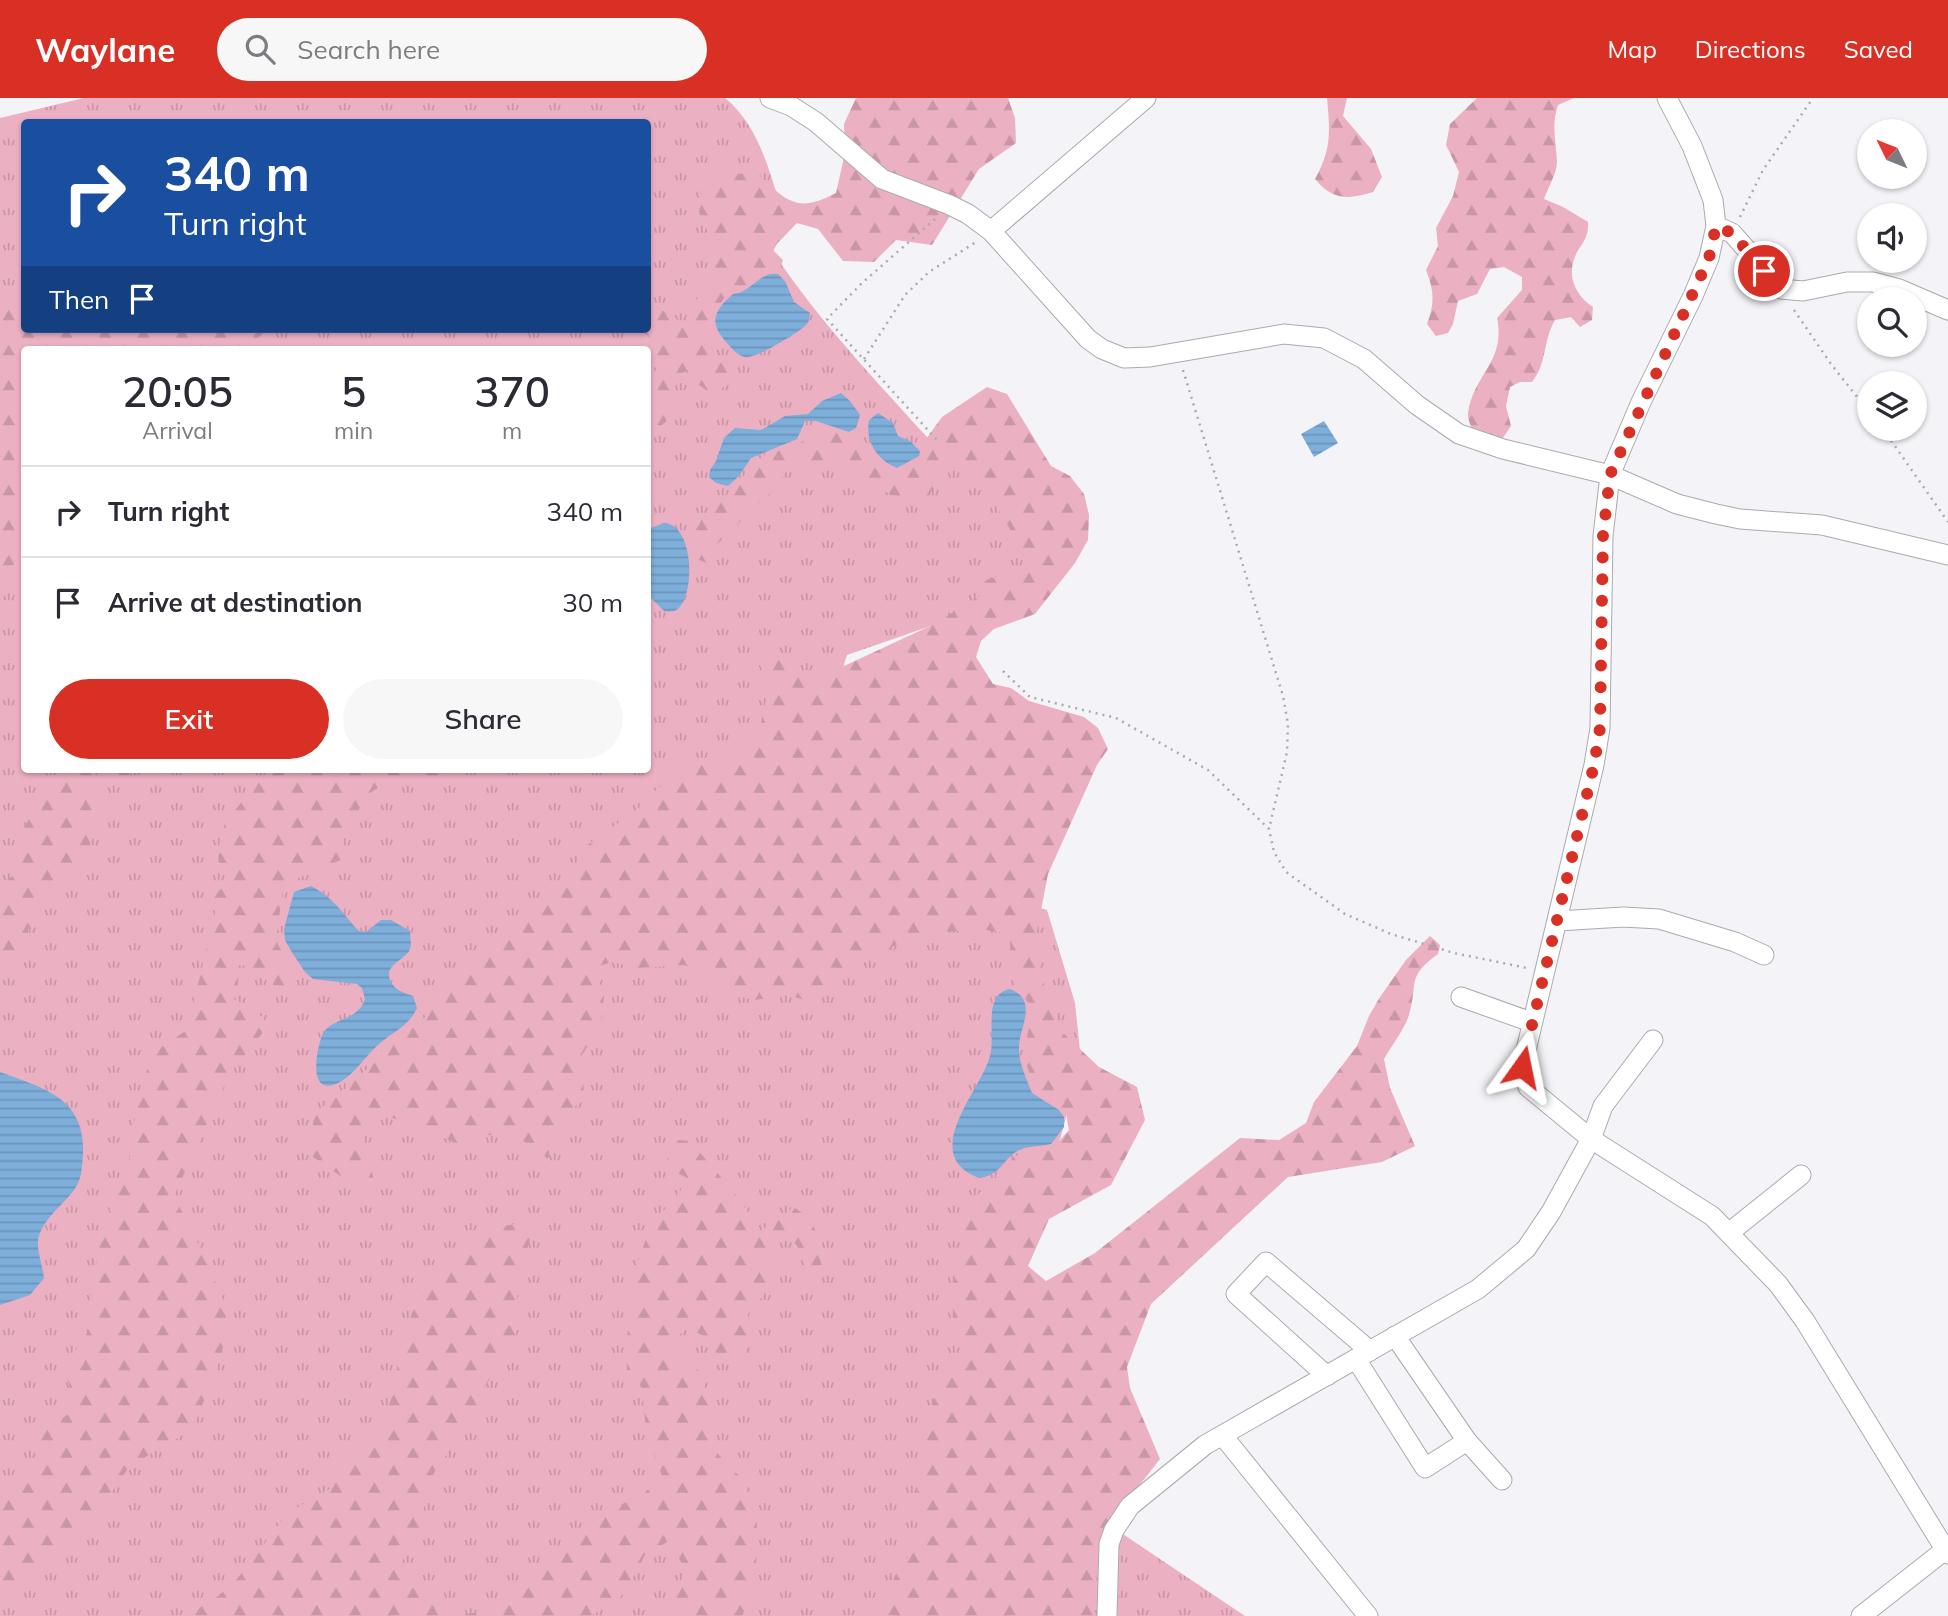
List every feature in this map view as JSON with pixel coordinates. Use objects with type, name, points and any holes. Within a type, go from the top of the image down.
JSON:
[{"type":"street","points":[[770,98],[791,106],[816,122],[882,178],[968,214],[991,231],[1088,339],[1102,349],[1124,358],[1177,353],[1283,334],[1324,338],[1364,359],[1417,405],[1459,433],[1535,458],[1610,475],[1677,504],[1716,514],[1740,519],[1822,525],[1948,555]]},
{"type":"street","points":[[991,231],[1146,98]]},
{"type":"street","points":[[1667,98],[1692,146],[1724,230],[1781,289],[1804,291],[1847,282],[1873,282],[1899,289],[1948,310]]},
{"type":"street","points":[[1724,230],[1610,475],[1603,536],[1600,728],[1594,765],[1522,1067],[1528,1087],[1591,1139],[1712,1216],[1778,1284],[1805,1321],[1946,1547],[1861,1616]]},
{"type":"street","points":[[1558,921],[1623,917],[1658,919],[1735,942],[1764,955]]},
{"type":"street","points":[[1461,997],[1531,1022]]},
{"type":"street","points":[[1107,1616],[1110,1544],[1114,1530],[1139,1496],[1205,1445],[1478,1289],[1526,1249],[1551,1212],[1591,1139],[1603,1106],[1653,1040]]},
{"type":"street","points":[[1730,1232],[1801,1175]]},
{"type":"street","points":[[1327,1376],[1236,1294],[1266,1262],[1363,1355],[1424,1468],[1468,1441]]},
{"type":"street","points":[[1395,1336],[1468,1441],[1502,1480]]},
{"type":"street","points":[[1223,1436],[1368,1616]]},
{"type":"path","points":[[1724,230],[1813,98]]},
{"type":"path","points":[[937,440],[827,319],[861,284],[950,205]]},
{"type":"path","points":[[864,359],[905,295],[929,272],[965,251],[991,231]]},
{"type":"path","points":[[1781,289],[1830,364],[1857,397]]},
{"type":"path","points":[[1177,353],[1283,696],[1288,724],[1287,752],[1269,829],[1274,852],[1286,872],[1345,914],[1391,934],[1454,953],[1546,972]]},
{"type":"path","points":[[1891,441],[1948,522]]},
{"type":"path","points":[[1003,671],[1030,696],[1116,718],[1192,760],[1226,785],[1269,829]]},
{"type":"green space","points":[[84,98],[725,98],[738,110],[757,140],[786,224],[773,252],[831,329],[937,448],[957,425],[1033,567],[965,614],[847,655],[791,829],[1047,910],[1075,1003],[1081,1060],[981,1439],[1245,1616],[0,1616],[0,118]]},
{"type":"green space","points":[[856,98],[1008,98],[1015,118],[1016,143],[979,169],[932,245],[896,240],[874,262],[843,261],[818,229],[797,223],[772,249],[783,260],[780,268],[769,270],[746,289],[726,295],[711,319],[716,352],[730,372],[730,379],[715,396],[685,371],[674,388],[666,422],[651,430],[651,377],[658,367],[651,339],[645,333],[651,333],[651,306],[661,311],[670,310],[688,335],[697,322],[690,305],[709,289],[709,234],[699,213],[702,187],[713,173],[758,174],[777,192],[794,202],[812,203],[823,199],[836,193],[845,153],[844,124]]},
{"type":"green space","points":[[1327,98],[1347,98],[1343,116],[1371,149],[1382,177],[1373,192],[1341,196],[1328,191],[1315,179],[1329,140]]},
{"type":"green space","points":[[1477,98],[1574,98],[1558,105],[1554,126],[1557,166],[1544,199],[1588,222],[1587,235],[1573,263],[1572,276],[1579,294],[1593,307],[1592,320],[1580,327],[1571,317],[1555,320],[1537,375],[1532,382],[1520,382],[1510,387],[1506,406],[1511,426],[1500,442],[1474,434],[1468,413],[1476,387],[1497,346],[1497,318],[1522,290],[1522,277],[1504,267],[1490,269],[1477,294],[1458,301],[1448,333],[1436,336],[1427,324],[1433,297],[1426,270],[1438,246],[1436,228],[1453,196],[1459,172],[1446,145],[1450,124]]},
{"type":"green space","points":[[21,289],[21,333],[264,333],[246,346],[21,346],[21,543],[0,609],[0,294]]},
{"type":"green space","points":[[987,387],[1007,394],[1051,466],[1070,476],[1084,494],[1089,515],[1088,540],[1075,563],[1035,614],[994,629],[981,641],[976,657],[993,684],[1011,688],[1029,701],[1084,717],[1098,728],[1108,749],[1097,765],[1048,874],[1036,936],[1041,976],[1063,1033],[1099,1067],[1137,1087],[1145,1120],[1111,1185],[1049,1219],[1028,1266],[1046,1281],[1095,1253],[1240,1138],[1279,1140],[1306,1123],[1314,1102],[1357,1046],[1369,1016],[1406,960],[1430,936],[1440,945],[1438,954],[1417,975],[1407,1021],[1384,1059],[1390,1088],[1415,1146],[1382,1162],[1288,1177],[1151,1304],[1127,1367],[1130,1388],[1160,1459],[1098,1538],[1095,1616],[881,1616],[900,1564],[937,1532],[916,1500],[927,1422],[936,1394],[963,1357],[955,1333],[951,1290],[961,1262],[967,1206],[1015,1156],[1052,1149],[1069,1130],[1066,1113],[1052,1101],[1036,1093],[1024,1057],[1032,1007],[1014,981],[1010,934],[986,930],[918,933],[884,953],[866,957],[847,974],[825,978],[819,996],[804,1000],[789,995],[754,1000],[719,992],[708,974],[684,965],[639,968],[612,962],[595,967],[604,997],[601,1024],[582,1055],[584,1095],[554,1134],[548,1159],[515,1135],[482,1135],[462,1145],[375,1111],[359,1130],[370,1159],[376,1195],[342,1177],[310,1155],[314,1114],[361,1076],[380,1052],[405,1030],[427,1016],[435,990],[476,966],[528,913],[556,902],[586,846],[640,807],[686,759],[724,761],[759,732],[768,691],[760,665],[776,654],[799,671],[829,673],[930,626],[979,597],[983,581],[1027,566],[1021,547],[976,474],[946,455],[930,472],[933,489],[926,500],[908,503],[867,484],[843,463],[831,460],[808,467],[788,469],[773,490],[712,549],[707,563],[694,558],[689,536],[692,526],[735,488],[750,467],[766,454],[802,442],[811,425],[864,440],[886,469],[903,472],[919,462],[926,439],[942,417]]},
{"type":"green space","points":[[69,773],[98,773],[89,777],[94,794],[106,810],[82,861],[66,885],[32,910],[28,931],[31,945],[16,960],[0,965],[0,889],[20,864],[23,853],[22,833],[26,824]]},
{"type":"green space","points":[[113,773],[132,773],[125,777]]},
{"type":"green space","points":[[266,773],[452,773],[430,785],[396,776],[367,795],[344,836],[343,859],[296,879],[283,889],[276,940],[296,980],[279,993],[262,973],[252,967],[239,965],[234,999],[254,1009],[269,1025],[230,1073],[174,1196],[205,1257],[227,1309],[222,1354],[193,1429],[130,1466],[87,1526],[30,1569],[0,1596],[0,1500],[37,1478],[40,1465],[29,1438],[76,1410],[64,1367],[87,1333],[98,1251],[116,1186],[129,1162],[132,1130],[151,1054],[187,1030],[215,913],[213,898],[229,879],[219,871],[218,850],[225,822]]},
{"type":"green space","points":[[676,1140],[690,1141],[737,1196],[760,1231],[793,1207],[809,1220],[820,1244],[821,1274],[807,1267],[797,1245],[782,1236],[774,1248],[770,1287],[748,1314],[746,1355],[721,1364],[708,1338],[688,1328],[672,1340],[678,1358],[698,1370],[710,1401],[716,1452],[744,1481],[757,1519],[756,1583],[742,1616],[670,1616],[685,1569],[669,1541],[645,1555],[625,1593],[591,1616],[187,1616],[218,1596],[237,1579],[289,1512],[330,1489],[344,1460],[386,1417],[395,1383],[399,1351],[413,1311],[439,1272],[481,1246],[497,1229],[527,1220],[530,1239],[518,1286],[516,1336],[486,1385],[468,1424],[432,1475],[416,1540],[397,1569],[419,1592],[464,1615],[501,1607],[526,1588],[556,1549],[599,1512],[639,1498],[662,1476],[646,1430],[642,1388],[627,1371],[626,1344],[638,1260],[652,1224],[681,1190],[686,1177],[667,1169],[668,1156]]},
{"type":"water","points":[[771,274],[778,274],[785,281],[794,302],[810,313],[809,321],[796,333],[767,350],[750,357],[742,356],[733,350],[718,330],[717,312],[733,294],[744,291]]},
{"type":"water","points":[[841,393],[860,415],[856,428],[849,432],[816,421],[805,421],[797,439],[751,458],[739,476],[728,486],[716,483],[709,477],[724,438],[735,428],[761,430],[785,416],[808,414],[822,401]]},
{"type":"water","points":[[878,413],[893,423],[898,436],[910,441],[920,451],[919,456],[897,468],[878,455],[868,428],[869,420]]},
{"type":"water","points":[[1324,421],[1338,443],[1314,457],[1301,434]]},
{"type":"water","points":[[664,523],[674,526],[686,546],[689,560],[688,588],[684,600],[674,611],[664,611],[651,599],[651,528]]},
{"type":"water","points":[[311,886],[332,901],[359,931],[366,932],[381,920],[391,920],[410,931],[410,949],[392,966],[389,975],[397,989],[413,996],[417,1008],[405,1024],[379,1044],[348,1076],[327,1086],[321,1083],[316,1069],[322,1036],[331,1026],[356,1012],[365,999],[362,988],[357,984],[313,979],[305,972],[285,940],[284,929],[294,892]]},
{"type":"water","points":[[1010,989],[1019,994],[1026,1008],[1019,1050],[1020,1061],[1032,1093],[1059,1110],[1064,1117],[1064,1127],[1051,1144],[1022,1149],[1010,1156],[993,1174],[979,1178],[961,1168],[953,1154],[953,1138],[958,1121],[990,1056],[993,1007],[996,999],[1001,992]]},
{"type":"water","points":[[0,1072],[46,1090],[69,1107],[77,1119],[82,1135],[83,1154],[77,1186],[50,1217],[39,1236],[44,1278],[30,1295],[0,1305]]},
{"type":"route","points":[[1522,1067],[1594,765],[1600,728],[1603,536],[1610,475],[1641,402],[1693,296],[1709,258],[1716,226],[1732,233],[1764,271]]}]
